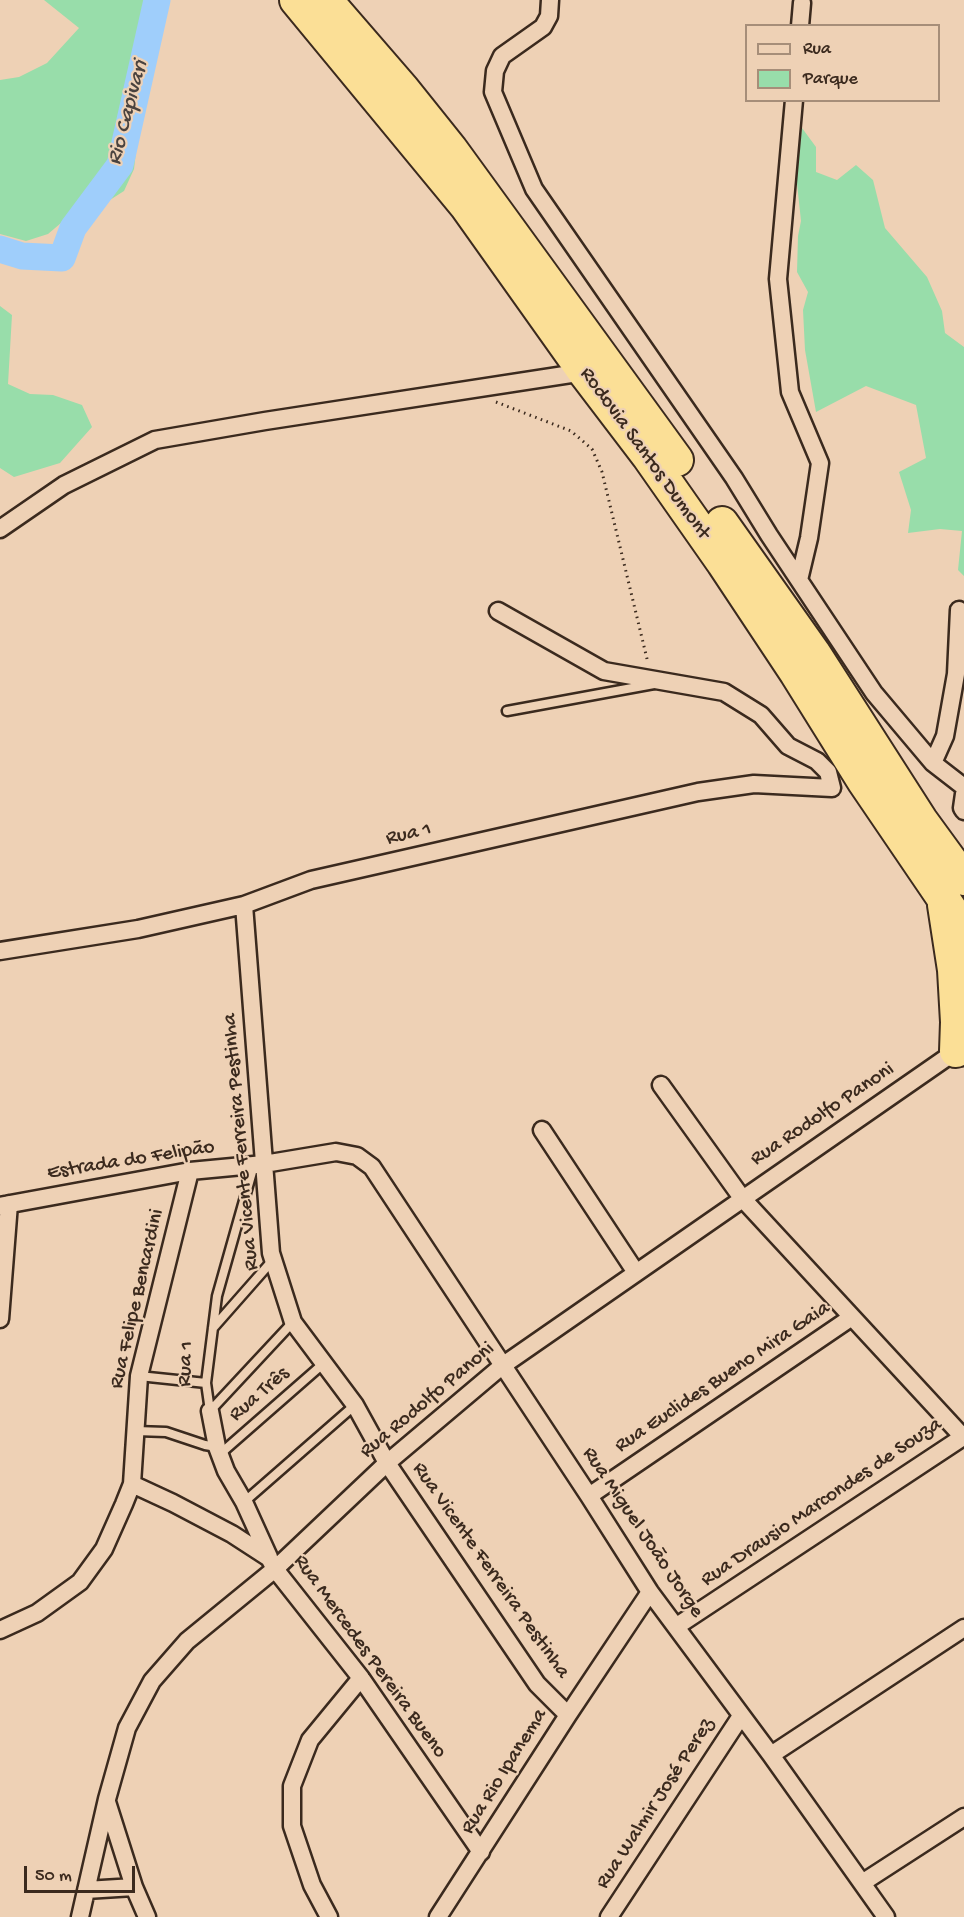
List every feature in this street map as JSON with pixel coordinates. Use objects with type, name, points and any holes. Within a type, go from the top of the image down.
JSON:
[{"type":"highway","name":"Rodovia Santos Dumont","points":[[296,0],[466,206],[723,563],[796,673],[864,782],[953,887]]},
{"type":"highway","name":"Rodovia Santos Dumont","points":[[326,0],[403,89],[497,210],[814,653],[921,820],[953,887],[964,929]]},
{"type":"highway","points":[[953,887],[959,982],[957,1022],[960,1050]]},
{"type":"street","points":[[550,0],[549,16],[543,27],[502,56],[495,71],[493,92],[534,189],[734,478],[874,693],[933,763],[964,787]]},
{"type":"street","points":[[800,24],[802,3]]},
{"type":"street","points":[[794,102],[778,279],[790,392],[820,463],[809,538],[799,580]]},
{"type":"street","points":[[0,529],[64,486],[155,440],[584,372]]},
{"type":"street","points":[[933,763],[945,736],[956,674],[959,610]]},
{"type":"street","points":[[498,612],[604,671],[659,681]]},
{"type":"street","name":"Rua 1","points":[[0,951],[138,929],[244,906],[311,880],[698,792],[754,784],[831,788],[828,772],[817,761],[788,746],[761,715],[724,692],[659,681]]},
{"type":"street","points":[[964,794],[962,808],[964,811]]},
{"type":"street","name":"Rua Vicente Ferreira Pestinha","points":[[244,906],[259,1164],[272,1261],[292,1322],[355,1405],[387,1463],[537,1684],[568,1715]]},
{"type":"street","name":"Rua Rodolfo Panoni","points":[[80,1917],[107,1799],[127,1728],[152,1681],[187,1641],[387,1463],[502,1366],[635,1271],[960,1050]]},
{"type":"street","points":[[661,1085],[742,1198],[964,1437]]},
{"type":"street","points":[[543,1130],[635,1271]]},
{"type":"street","name":"Estrada do Felipão","points":[[4,1205],[190,1171],[259,1164],[336,1152],[357,1156],[372,1167]]},
{"type":"street","name":"Rua Miguel João Jorge","points":[[372,1167],[650,1592],[771,1755],[886,1917]]},
{"type":"street","name":"Rua Felipe Bencardini","points":[[0,1630],[38,1613],[80,1582],[104,1549],[132,1484],[139,1376],[190,1171]]},
{"type":"street","points":[[0,1319],[4,1205]]},
{"type":"street","name":"Rua Euclides Bueno Mira Gaia","points":[[589,1496],[852,1317]]},
{"type":"street","name":"Rua 1","points":[[210,1411],[218,1451],[226,1471],[244,1502],[272,1564]]},
{"type":"street","name":"Rua Drausio Marcondes de Souza","points":[[677,1626],[964,1437]]},
{"type":"street","name":"Rua Mercedes Pereira Bueno","points":[[132,1484],[232,1534],[272,1564],[361,1678],[481,1852]]},
{"type":"street","name":"Rua Rio Ipanema","points":[[438,1917],[650,1592]]},
{"type":"street","points":[[771,1755],[964,1628]]},
{"type":"street","points":[[329,1917],[312,1885],[292,1826],[292,1786],[310,1740],[361,1678]]},
{"type":"street","name":"Rua Walmir José Perez","points":[[609,1917],[741,1716]]},
{"type":"street","points":[[107,1799],[134,1887],[147,1917]]},
{"type":"street","points":[[862,1883],[964,1817]]},
{"type":"street","points":[[86,1890],[134,1887]]},
{"type":"lane","points":[[507,711],[659,681]]},
{"type":"lane","name":"Rua 1","points":[[210,1411],[206,1383],[217,1296],[259,1164]]},
{"type":"lane","points":[[212,1329],[272,1261]]},
{"type":"lane","points":[[210,1411],[292,1322]]},
{"type":"lane","name":"Rua Três","points":[[218,1451],[324,1363]]},
{"type":"lane","points":[[139,1376],[206,1383]]},
{"type":"lane","points":[[244,1502],[355,1405]]},
{"type":"lane","points":[[136,1431],[166,1432],[218,1451]]},
{"type":"path","points":[[467,390],[571,431],[592,449],[602,472],[659,681]]},
{"type":"green space","points":[[44,0],[149,0],[150,29],[134,169],[124,191],[102,205],[74,212],[48,234],[26,241],[0,234],[0,80],[19,77],[47,63],[79,28]]},
{"type":"green space","points":[[802,128],[816,147],[816,172],[837,180],[856,165],[873,180],[885,228],[927,277],[942,311],[945,333],[964,347],[964,576],[958,570],[962,531],[940,529],[908,533],[911,510],[899,472],[926,458],[916,405],[866,386],[816,412],[805,350],[803,310],[808,292],[797,272],[798,236],[801,221],[796,174]]},
{"type":"green space","points":[[0,306],[12,315],[8,384],[30,394],[53,395],[82,405],[92,427],[60,463],[14,477],[0,468]]},
{"type":"waterway","name":"Rio Capivari","points":[[0,249],[22,256],[62,258],[73,228],[120,165],[157,0]]}]
